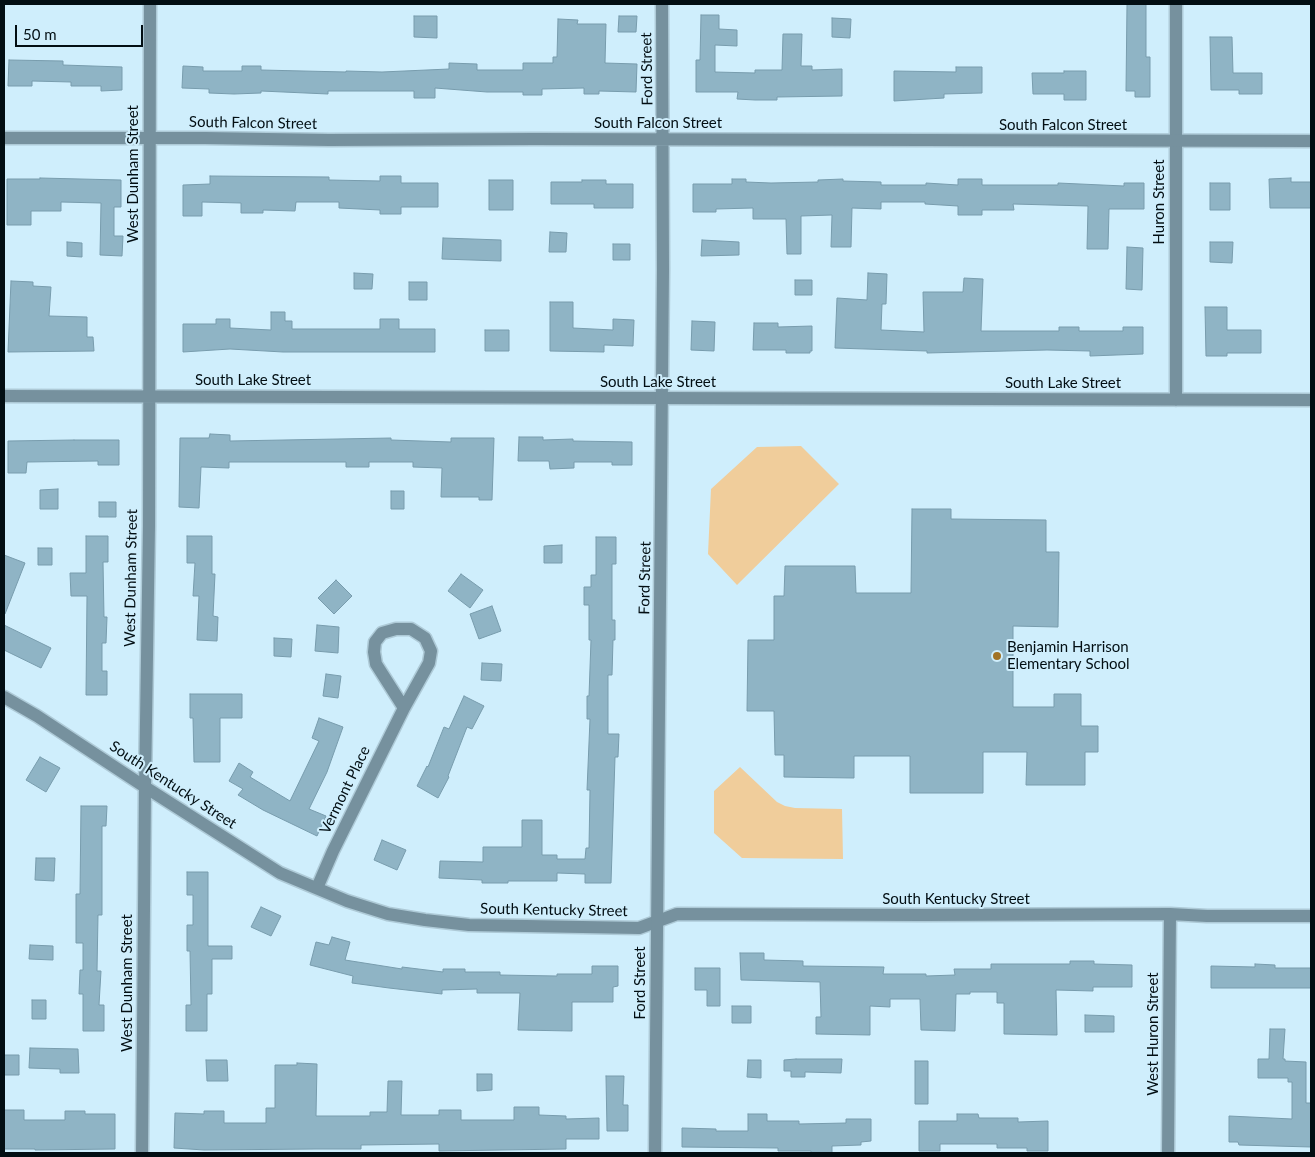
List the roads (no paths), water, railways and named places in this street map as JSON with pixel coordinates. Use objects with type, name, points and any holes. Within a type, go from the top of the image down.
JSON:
[{"type":"street","name":"West Dunham Street","points":[[142,1153],[149,396],[150,4]]},
{"type":"street","name":"Ford Street","points":[[655,1153],[664,140],[662,4]]},
{"type":"street","name":"Huron Street","points":[[1176,4],[1176,400]]},
{"type":"street","name":"South Falcon Street","points":[[4,138],[1311,141]]},
{"type":"street","name":"South Lake Street","points":[[4,396],[1311,400]]},
{"type":"street","name":"Vermont Place","points":[[317,888],[333,851],[404,708],[429,663],[431,651],[425,638],[411,629],[396,629],[382,633],[376,642],[374,652],[376,664],[404,708]]},
{"type":"street","name":"South Kentucky Street","points":[[4,697],[37,716],[144,787],[280,873],[348,901],[388,914],[469,925],[638,928],[677,914],[921,916],[1170,914],[1311,916]]},
{"type":"street","name":"West Huron Street","points":[[1168,1153],[1170,914]]},
{"type":"place","name":"Benjamin Harrison Elementary School","points":[[997,656]]}]
